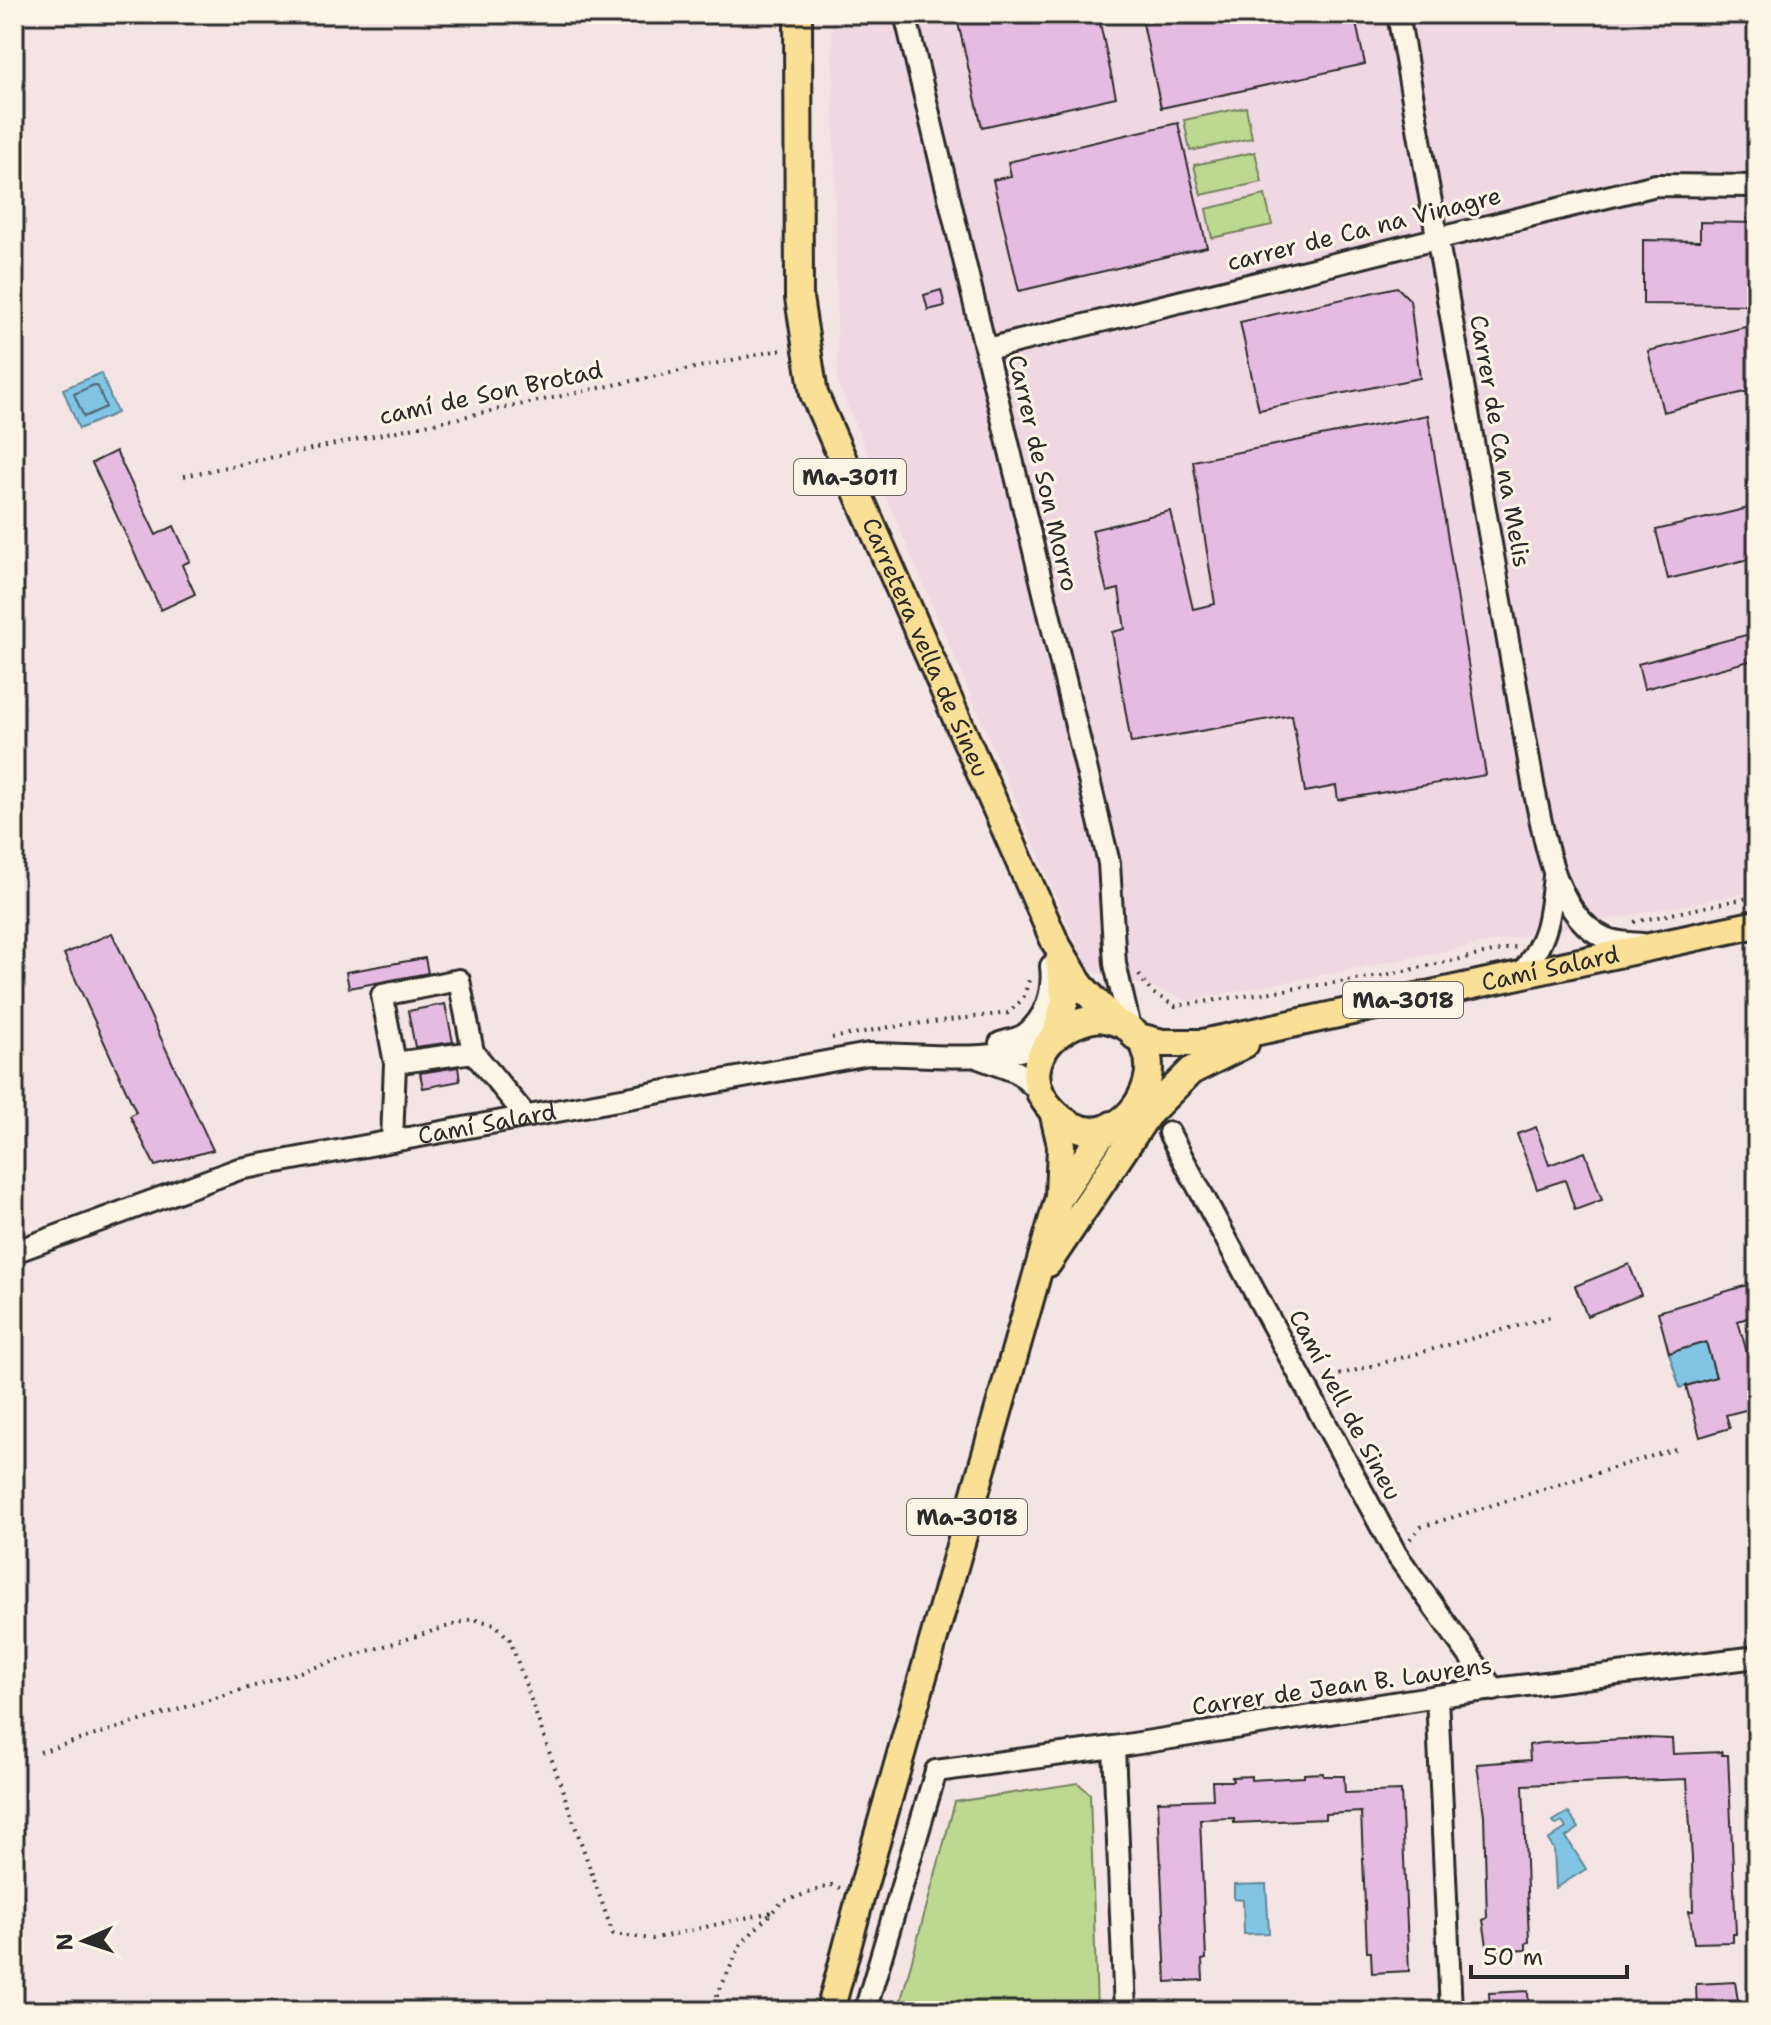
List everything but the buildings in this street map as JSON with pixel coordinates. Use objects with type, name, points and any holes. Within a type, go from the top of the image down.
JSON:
[{"type":"main road","name":"Carretera vella de Sineu","points":[[798,14],[799,298],[814,394],[1055,942],[1081,986],[1126,1028]]},
{"type":"main road","name":"Camí Salard","points":[[1126,1028],[1163,1043],[1203,1043],[1757,924]]},
{"type":"main road","name":"Carretera vella de Sineu","points":[[1052,1038],[1063,1013],[1065,988],[1055,942]]},
{"type":"main road","name":"Ma-3018","points":[[830,2011],[1059,1197],[1061,1145],[1037,1071],[1052,1038],[1083,1020],[1126,1028]]},
{"type":"main road","points":[[1033,1286],[1122,1150],[1169,1090],[1191,1071],[1286,1024]]},
{"type":"main road","points":[[1126,1028],[1147,1057],[1149,1082]]},
{"type":"main road","name":"Camí Salard","points":[[1149,1082],[1171,1063],[1203,1043]]},
{"type":"main road","name":"Ma-3018","points":[[1059,1197],[1099,1138],[1138,1107],[1149,1082]]},
{"type":"main road","points":[[1047,1102],[1073,1125],[1086,1129],[1102,1129],[1112,1125]]},
{"type":"street","name":"Carrer de Son Morro","points":[[905,14],[1109,863],[1115,947],[1126,1028]]},
{"type":"street","name":"Carrer de Ca na Melis","points":[[1398,14],[1534,789],[1554,876],[1583,924],[1607,939],[1655,946]]},
{"type":"street","name":"carrer de Ca na Vinagre","points":[[987,349],[1656,185],[1757,186]]},
{"type":"street","name":"Carrer de Ca na Melis","points":[[1520,976],[1548,928],[1554,876]]},
{"type":"street","points":[[945,1054],[995,1045],[1023,1036],[1041,1018],[1050,1001],[1052,971],[1040,908]]},
{"type":"street","points":[[392,1141],[395,1063],[382,995],[459,980],[473,1052],[526,1116]]},
{"type":"street","name":"Camí Salard","points":[[14,1252],[239,1169],[869,1054],[972,1055],[1019,1050],[1052,1038]]},
{"type":"street","points":[[395,1063],[473,1052]]},
{"type":"street","name":"Camí Salard","points":[[972,1055],[1004,1065],[1028,1081],[1047,1102]]},
{"type":"street","name":"Camí vell de Sineu","points":[[1169,1133],[1396,1554],[1494,1690]]},
{"type":"street","name":"Carrer de Jean B. Laurens","points":[[865,2011],[936,1771],[1114,1747],[1437,1696],[1757,1657]]},
{"type":"street","points":[[1437,1696],[1451,2011]]},
{"type":"street","points":[[1114,1747],[1125,2011]]},
{"type":"path","name":"camí de Son Brotad","points":[[184,476],[806,345]]},
{"type":"path","points":[[1304,1385],[1550,1317]]},
{"type":"path","points":[[1396,1554],[1421,1527],[1675,1449]]},
{"type":"path","points":[[40,1752],[472,1619],[495,1624],[510,1640],[613,1934],[652,1939],[772,1912]]},
{"type":"path","points":[[710,2011],[741,1944],[782,1902],[831,1885],[861,1895]]},
{"type":"shaded area","points":[[832,14],[1757,14],[1757,891],[1187,1001],[1173,994],[1087,969],[838,384]]},
{"type":"green space","points":[[1246,107],[1252,138],[1190,151],[1184,120]]},
{"type":"green space","points":[[1255,152],[1262,182],[1201,195],[1194,165]]},
{"type":"green space","points":[[1265,195],[1272,225],[1212,238],[1206,209]]},
{"type":"green space","points":[[1078,1783],[1090,1794],[1097,2011],[898,2011],[955,1802]]},
{"type":"water","points":[[101,373],[117,413],[79,429],[63,389]]},
{"type":"water","points":[[1706,1342],[1716,1377],[1680,1388],[1669,1353]]},
{"type":"water","points":[[1568,1812],[1579,1828],[1566,1837],[1586,1869],[1556,1888],[1554,1849],[1548,1840],[1566,1828],[1562,1822],[1556,1825],[1553,1821]]},
{"type":"water","points":[[1266,1884],[1269,1933],[1244,1934],[1243,1900],[1234,1899],[1234,1885]]}]
